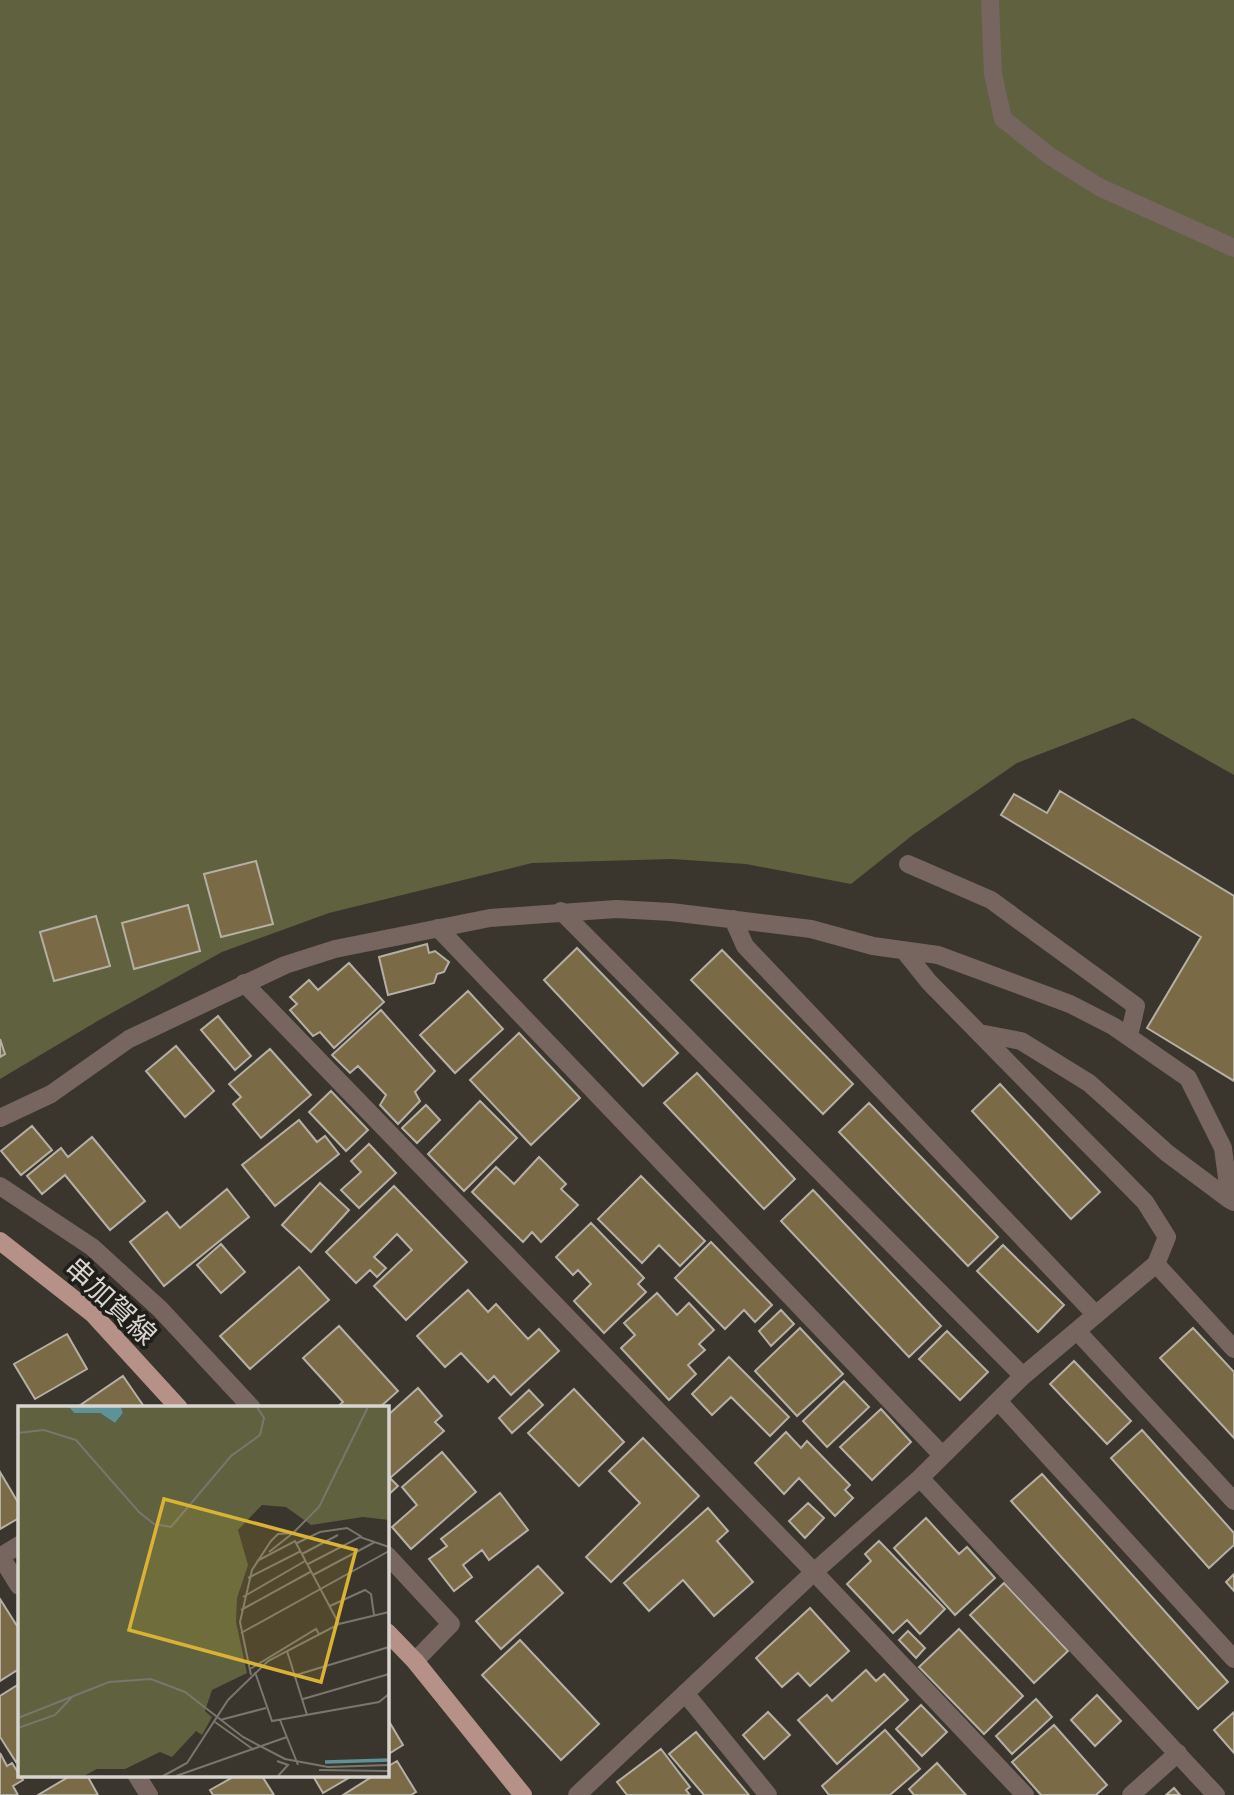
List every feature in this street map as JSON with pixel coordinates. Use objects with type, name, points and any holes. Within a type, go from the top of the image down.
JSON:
[{"type":"main road","name":"串加賀線","points":[[0,1241],[93,1314],[176,1406]]},
{"type":"main road","points":[[388,1633],[415,1661],[523,1795]]},
{"type":"street","points":[[990,0],[993,74],[1003,119],[1050,156],[1099,187],[1234,248]]},
{"type":"street","points":[[908,864],[990,900],[1136,1006],[1129,1036]]},
{"type":"street","points":[[0,1118],[51,1094],[129,1039],[285,965],[335,949],[490,918],[616,909],[811,929],[905,952],[937,955],[968,964],[1010,983],[1070,1004],[1129,1036],[1188,1078],[1223,1148],[1232,1201]]},
{"type":"street","points":[[561,911],[1023,1376]]},
{"type":"street","points":[[733,919],[745,946],[1096,1315]]},
{"type":"street","points":[[438,928],[942,1455]]},
{"type":"street","points":[[577,1795],[814,1572],[920,1478],[1023,1376],[1156,1264],[1167,1237],[1145,1202],[929,982],[905,952]]},
{"type":"street","points":[[244,984],[548,1301],[814,1572],[1025,1795]]},
{"type":"street","points":[[979,1033],[1021,1041],[1089,1083],[1167,1153],[1232,1201]]},
{"type":"street","points":[[0,1186],[92,1247],[160,1309],[250,1406]]},
{"type":"street","points":[[1156,1264],[1234,1349]]},
{"type":"street","points":[[1077,1331],[1234,1502]]},
{"type":"street","points":[[999,1402],[1234,1659]]},
{"type":"street","points":[[920,1478],[1216,1795]]},
{"type":"street","points":[[18,1546],[1,1557],[18,1584]]},
{"type":"street","points":[[388,1556],[451,1624],[415,1661]]},
{"type":"street","points":[[685,1693],[768,1795]]},
{"type":"street","points":[[1131,1795],[1178,1753]]},
{"type":"street","points":[[138,1778],[149,1795]]},
{"type":"green space","points":[[0,0],[1234,0],[1234,775],[1133,718],[1017,763],[914,834],[851,884],[746,864],[672,859],[532,863],[329,913],[222,952],[0,1079]]},
{"type":"building","points":[[1060,791],[1234,896],[1234,1081],[1147,1028],[1201,937],[1001,815],[1014,794],[1047,813]]},
{"type":"building","points":[[256,861],[273,924],[221,937],[204,874]]},
{"type":"building","points":[[188,905],[200,951],[134,969],[122,923]]},
{"type":"building","points":[[96,916],[110,966],[54,981],[40,932]]},
{"type":"building","points":[[427,944],[429,953],[435,951],[449,962],[444,972],[437,974],[434,983],[388,995],[379,957]]},
{"type":"building","points":[[577,948],[678,1053],[643,1086],[544,980]]},
{"type":"building","points":[[722,950],[853,1084],[823,1114],[691,980]]},
{"type":"building","points":[[349,963],[384,1002],[334,1048],[320,1032],[313,1036],[290,1010],[297,1004],[290,997],[309,980],[318,990]]},
{"type":"building","points":[[468,991],[503,1029],[455,1073],[420,1035]]},
{"type":"building","points":[[381,1010],[435,1071],[415,1092],[420,1101],[398,1124],[380,1105],[386,1095],[358,1066],[350,1073],[332,1055]]},
{"type":"building","points":[[218,1016],[251,1056],[235,1070],[201,1030]]},
{"type":"building","points":[[519,1033],[580,1098],[531,1145],[470,1080]]},
{"type":"building","points":[[0,1039],[5,1054],[0,1057]]},
{"type":"building","points":[[176,1046],[214,1091],[185,1117],[146,1071]]},
{"type":"building","points":[[270,1049],[311,1095],[261,1138],[233,1104],[241,1097],[229,1084]]},
{"type":"building","points":[[697,1073],[795,1179],[764,1209],[664,1103]]},
{"type":"building","points":[[1000,1084],[1100,1192],[1071,1219],[972,1111]]},
{"type":"building","points":[[331,1091],[368,1130],[346,1151],[309,1112]]},
{"type":"building","points":[[480,1101],[517,1138],[464,1191],[428,1154]]},
{"type":"building","points":[[869,1103],[998,1237],[968,1266],[839,1132]]},
{"type":"building","points":[[426,1105],[440,1120],[417,1143],[402,1128]]},
{"type":"building","points":[[299,1120],[317,1142],[325,1136],[339,1154],[275,1206],[242,1165]]},
{"type":"building","points":[[32,1126],[52,1150],[21,1175],[1,1151]]},
{"type":"building","points":[[92,1137],[145,1201],[110,1230],[65,1175],[42,1194],[27,1176],[61,1148],[68,1157]]},
{"type":"building","points":[[369,1144],[396,1173],[359,1208],[341,1190],[361,1172],[351,1161]]},
{"type":"building","points":[[539,1157],[566,1184],[561,1189],[578,1205],[541,1242],[532,1232],[523,1242],[472,1192],[496,1167],[514,1184]]},
{"type":"building","points":[[641,1176],[705,1241],[680,1266],[659,1245],[642,1263],[598,1219]]},
{"type":"building","points":[[320,1183],[349,1210],[311,1252],[282,1225]]},
{"type":"building","points":[[394,1186],[467,1262],[406,1320],[374,1286],[412,1250],[397,1234],[374,1257],[386,1268],[377,1277],[370,1270],[356,1283],[326,1252]]},
{"type":"building","points":[[227,1189],[249,1217],[164,1286],[130,1242],[167,1212],[180,1228]]},
{"type":"building","points":[[813,1190],[941,1326],[909,1357],[781,1221]]},
{"type":"building","points":[[591,1223],[644,1278],[638,1284],[646,1292],[604,1333],[574,1301],[591,1284],[578,1270],[573,1275],[556,1257]]},
{"type":"building","points":[[711,1242],[772,1305],[755,1322],[744,1310],[725,1329],[675,1278]]},
{"type":"building","points":[[221,1244],[245,1272],[221,1293],[197,1265]]},
{"type":"building","points":[[1003,1245],[1064,1305],[1038,1332],[977,1271]]},
{"type":"building","points":[[299,1267],[329,1300],[250,1369],[220,1336]]},
{"type":"building","points":[[468,1290],[488,1312],[496,1304],[528,1339],[539,1329],[559,1351],[511,1395],[494,1376],[488,1382],[461,1353],[445,1367],[417,1336]]},
{"type":"building","points":[[657,1293],[677,1315],[689,1303],[714,1330],[699,1344],[705,1350],[688,1365],[696,1374],[669,1400],[621,1348],[635,1335],[624,1323]]},
{"type":"building","points":[[781,1310],[794,1324],[771,1346],[759,1331]]},
{"type":"building","points":[[339,1326],[398,1391],[381,1406],[338,1406],[343,1402],[303,1358]]},
{"type":"building","points":[[800,1328],[843,1374],[797,1416],[755,1371]]},
{"type":"building","points":[[1193,1328],[1234,1372],[1234,1438],[1160,1358]]},
{"type":"building","points":[[947,1331],[988,1372],[960,1400],[919,1359]]},
{"type":"building","points":[[67,1334],[87,1369],[35,1399],[14,1364]]},
{"type":"building","points":[[729,1357],[789,1417],[770,1436],[731,1397],[712,1415],[692,1394]]},
{"type":"building","points":[[1074,1361],[1131,1421],[1107,1444],[1050,1384]]},
{"type":"building","points":[[123,1376],[144,1406],[79,1406]]},
{"type":"building","points":[[844,1381],[869,1407],[827,1447],[803,1421]]},
{"type":"building","points":[[418,1388],[442,1416],[435,1422],[444,1431],[390,1478],[398,1486],[388,1495],[388,1415]]},
{"type":"building","points":[[574,1389],[624,1442],[579,1486],[528,1433]]},
{"type":"building","points":[[529,1390],[543,1405],[512,1433],[499,1418]]},
{"type":"building","points":[[881,1409],[911,1442],[872,1480],[840,1447]]},
{"type":"building","points":[[1142,1430],[1234,1533],[1234,1545],[1209,1568],[1111,1458]]},
{"type":"building","points":[[786,1432],[801,1448],[807,1441],[850,1485],[845,1490],[853,1498],[835,1516],[799,1478],[784,1494],[755,1463]]},
{"type":"building","points":[[643,1438],[699,1496],[611,1582],[586,1557],[640,1503],[609,1471]]},
{"type":"building","points":[[442,1452],[476,1492],[411,1549],[392,1527],[417,1505],[402,1487]]},
{"type":"building","points":[[0,1472],[18,1502],[18,1519],[0,1529]]},
{"type":"building","points":[[1042,1474],[1228,1682],[1198,1709],[1011,1501]]},
{"type":"building","points":[[500,1493],[528,1530],[489,1560],[482,1550],[463,1565],[472,1577],[454,1591],[429,1559],[447,1546],[441,1539]]},
{"type":"building","points":[[808,1503],[824,1518],[805,1538],[789,1521]]},
{"type":"building","points":[[708,1508],[728,1531],[717,1541],[753,1582],[714,1616],[683,1580],[649,1611],[624,1583]]},
{"type":"building","points":[[926,1518],[959,1554],[967,1547],[995,1578],[955,1615],[894,1548]]},
{"type":"building","points":[[879,1541],[945,1609],[920,1634],[907,1620],[893,1633],[847,1584],[871,1561],[865,1554]]},
{"type":"building","points":[[538,1566],[563,1593],[501,1649],[476,1621]]},
{"type":"building","points":[[1234,1574],[1234,1591],[1226,1582]]},
{"type":"building","points":[[1004,1583],[1068,1651],[1034,1683],[970,1615]]},
{"type":"building","points":[[0,1599],[18,1627],[18,1670],[0,1681]]},
{"type":"building","points":[[810,1608],[849,1651],[810,1686],[798,1673],[782,1687],[756,1658]]},
{"type":"building","points":[[959,1629],[1023,1696],[984,1734],[919,1667]]},
{"type":"building","points":[[908,1631],[925,1648],[916,1658],[899,1640]]},
{"type":"building","points":[[520,1640],[599,1724],[561,1760],[482,1675]]},
{"type":"building","points":[[866,1670],[876,1681],[884,1674],[908,1700],[837,1764],[798,1720],[827,1695],[832,1701]]},
{"type":"building","points":[[18,1685],[16,1762],[0,1737],[0,1696]]},
{"type":"building","points":[[1097,1695],[1121,1721],[1095,1746],[1071,1720]]},
{"type":"building","points":[[1036,1699],[1052,1717],[1012,1754],[996,1736]]},
{"type":"building","points":[[921,1705],[947,1732],[922,1756],[896,1729]]},
{"type":"building","points":[[768,1712],[790,1735],[764,1759],[743,1735]]},
{"type":"building","points":[[1234,1712],[1234,1753],[1214,1730]]},
{"type":"building","points":[[388,1720],[403,1745],[388,1754]]},
{"type":"building","points":[[1054,1725],[1107,1785],[1096,1795],[1041,1795],[1012,1762]]},
{"type":"building","points":[[885,1730],[920,1769],[890,1795],[829,1795],[822,1786]]},
{"type":"building","points":[[696,1732],[749,1795],[704,1795],[669,1754]]},
{"type":"building","points":[[661,1749],[690,1787],[686,1790],[690,1795],[627,1795],[617,1782]]},
{"type":"building","points":[[0,1753],[7,1766],[12,1763],[18,1772],[18,1778],[23,1780],[13,1786],[18,1795],[0,1795]]},
{"type":"building","points":[[397,1761],[416,1792],[411,1795],[343,1795],[370,1778],[388,1778],[388,1766]]},
{"type":"building","points":[[937,1763],[966,1795],[914,1795],[909,1789]]},
{"type":"building","points":[[67,1778],[89,1778],[98,1795],[38,1795]]},
{"type":"building","points":[[231,1778],[263,1778],[274,1795],[213,1795],[210,1790]]},
{"type":"building","points":[[314,1778],[349,1778],[323,1793]]},
{"type":"building","points":[[1174,1788],[1180,1795],[1166,1795]]}]
